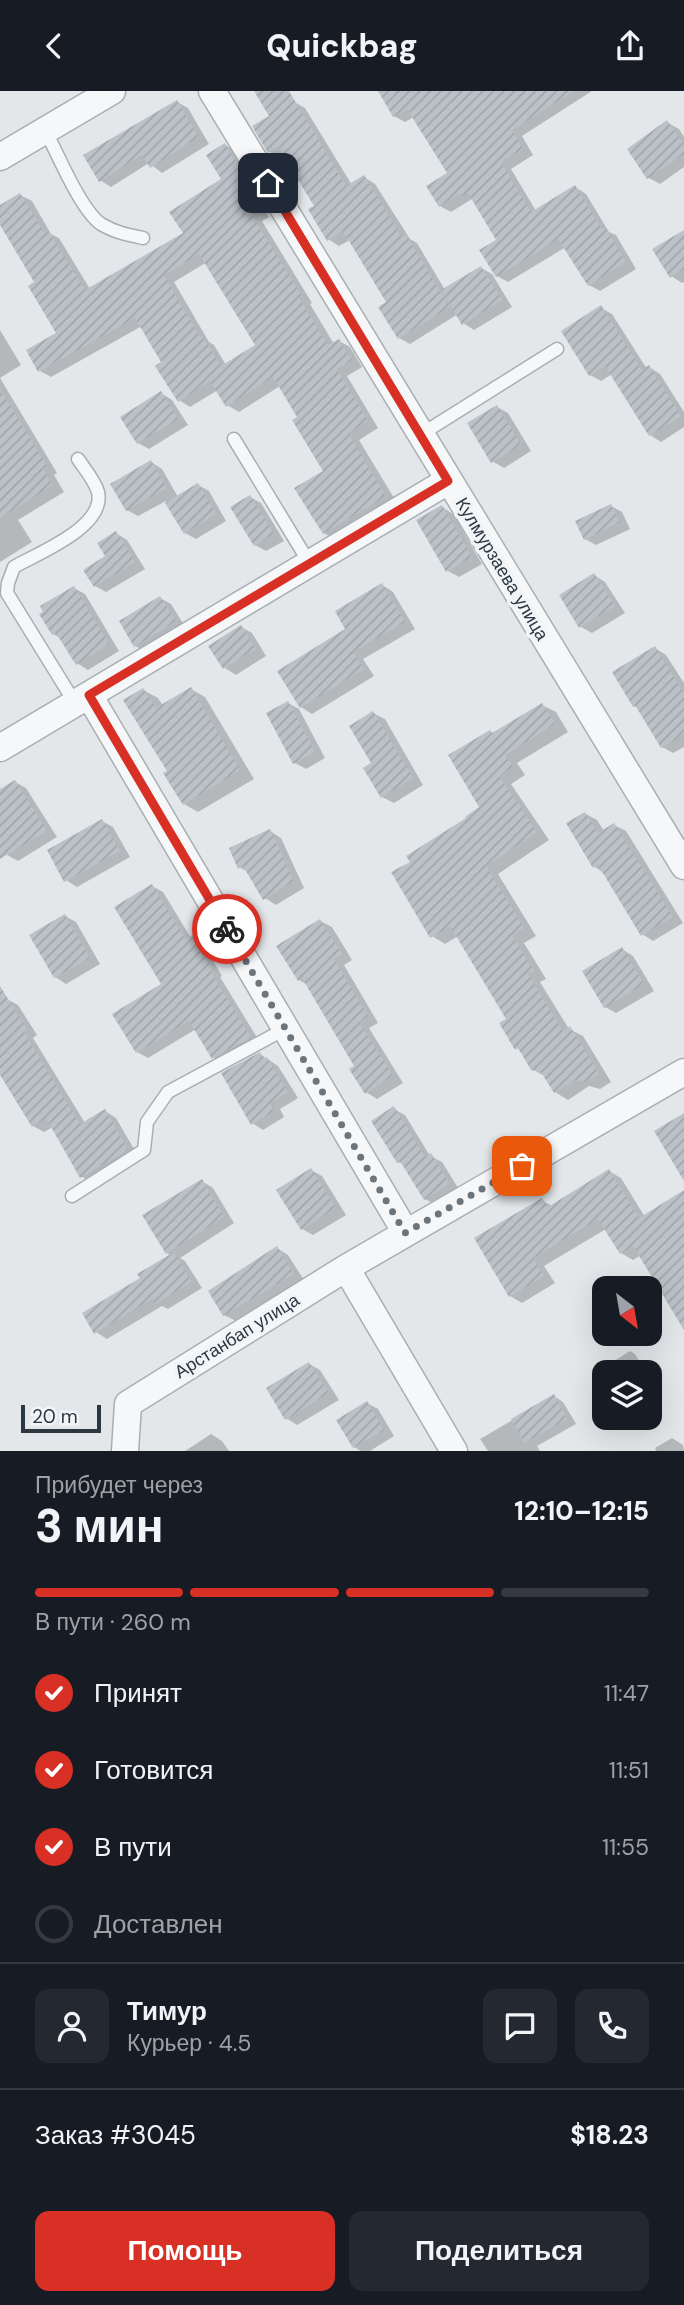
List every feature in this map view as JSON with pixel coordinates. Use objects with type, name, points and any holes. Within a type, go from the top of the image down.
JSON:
[{"type":"street","points":[[0,157],[112,91]]},
{"type":"street","name":"Кулмурзаева улица","points":[[212,91],[684,866]]},
{"type":"street","points":[[0,748],[448,481]]},
{"type":"street","points":[[82,699],[285,1028],[405,1233]]},
{"type":"street","name":"Арстанбап улица","points":[[125,1451],[128,1404],[346,1268],[684,1072]]},
{"type":"street","points":[[346,1268],[454,1451]]},
{"type":"lane","points":[[45,130],[83,202],[99,223],[116,232],[143,238]]},
{"type":"lane","points":[[420,435],[557,349]]},
{"type":"lane","points":[[234,439],[310,564]]},
{"type":"lane","points":[[78,459],[98,492],[95,515],[81,529],[14,567],[7,593],[82,699]]},
{"type":"lane","points":[[72,1196],[144,1150],[147,1122],[169,1092],[285,1028]]},
{"type":"building","points":[[254,91],[289,91],[346,186],[364,175],[402,237],[406,235],[450,307],[398,339],[378,307],[386,302],[343,231],[327,241],[308,209],[314,206],[278,147],[268,153],[252,126],[269,116]]},
{"type":"building","points":[[378,91],[574,91],[512,130],[523,149],[501,162],[531,212],[575,185],[626,262],[588,286],[558,239],[496,277],[479,250],[496,240],[468,193],[463,196],[461,193],[439,207],[426,186],[447,173],[407,109],[393,117]]},
{"type":"building","points":[[177,100],[199,137],[150,168],[142,155],[99,182],[83,155]]},
{"type":"building","points":[[667,120],[684,144],[684,154],[647,179],[627,149]]},
{"type":"building","points":[[225,143],[249,185],[245,187],[258,210],[251,214],[302,296],[299,298],[328,345],[339,339],[352,360],[337,369],[368,421],[348,433],[386,496],[323,534],[294,488],[323,471],[292,420],[297,417],[273,377],[226,407],[210,381],[178,402],[155,366],[161,362],[135,318],[38,372],[26,350],[56,333],[28,286],[34,282],[0,225],[0,205],[20,193],[44,232],[48,230],[85,290],[183,233],[169,212],[221,179],[206,155]],"holes":[[[199,254],[255,345],[221,366],[202,336],[200,337],[164,275]]]},
{"type":"building","points":[[684,230],[684,269],[670,278],[652,249]]},
{"type":"building","points":[[481,266],[502,300],[462,325],[441,290]]},
{"type":"building","points":[[601,305],[642,370],[649,365],[681,417],[649,436],[605,366],[589,376],[561,331]]},
{"type":"building","points":[[0,389],[47,466],[43,468],[53,485],[0,518]]},
{"type":"building","points":[[161,391],[178,419],[137,444],[120,417]]},
{"type":"building","points":[[497,405],[521,445],[491,463],[467,423]]},
{"type":"building","points":[[151,460],[167,488],[126,511],[110,484]]},
{"type":"building","points":[[198,483],[216,514],[184,534],[165,503]]},
{"type":"building","points":[[250,495],[274,534],[254,546],[230,507]]},
{"type":"building","points":[[611,504],[620,522],[584,540],[575,521]]},
{"type":"building","points":[[442,505],[472,557],[446,572],[416,520]]},
{"type":"building","points":[[116,531],[135,562],[94,587],[83,570],[105,556],[97,543]]},
{"type":"building","points":[[594,573],[615,606],[579,628],[559,595]]},
{"type":"building","points":[[382,583],[405,622],[353,652],[364,669],[300,708],[277,671],[345,629],[335,611]]},
{"type":"building","points":[[74,586],[109,644],[76,665],[56,633],[52,635],[39,614],[43,612],[40,606]]},
{"type":"building","points":[[160,596],[176,621],[134,647],[119,621]]},
{"type":"building","points":[[241,625],[256,649],[223,669],[208,646]]},
{"type":"building","points":[[655,646],[684,694],[684,734],[661,748],[612,672]]},
{"type":"building","points":[[191,687],[240,770],[183,805],[163,773],[167,771],[123,700],[143,688],[156,708]]},
{"type":"building","points":[[288,701],[315,752],[293,764],[266,713]]},
{"type":"building","points":[[542,703],[555,724],[505,755],[513,767],[499,776],[537,832],[486,866],[524,928],[512,935],[534,971],[528,974],[563,1031],[570,1026],[599,1074],[585,1082],[575,1080],[554,1093],[541,1072],[531,1070],[518,1048],[515,1050],[499,1023],[506,1019],[450,926],[430,938],[391,872],[410,862],[406,856],[479,807],[448,755]]},
{"type":"building","points":[[373,711],[413,778],[381,798],[363,768],[371,763],[349,726]]},
{"type":"building","points":[[15,780],[47,831],[0,859],[0,789]]},
{"type":"building","points":[[585,812],[598,833],[614,823],[673,917],[641,936],[598,865],[593,868],[566,823]]},
{"type":"building","points":[[102,819],[120,851],[64,882],[47,850]]},
{"type":"building","points":[[270,829],[294,881],[263,900],[243,866],[238,869],[229,848]]},
{"type":"building","points":[[152,884],[185,939],[192,935],[212,969],[210,971],[251,1037],[212,1059],[189,1021],[136,1053],[112,1014],[161,984],[114,907]]},
{"type":"building","points":[[65,914],[90,958],[54,978],[29,935]]},
{"type":"building","points":[[320,919],[342,954],[334,959],[368,1016],[359,1022],[393,1076],[365,1094],[349,1069],[354,1066],[302,978],[298,981],[276,946]]},
{"type":"building","points":[[622,947],[644,984],[604,1008],[582,971]]},
{"type":"building","points":[[0,986],[27,1029],[23,1031],[80,1124],[105,1109],[128,1150],[80,1178],[46,1118],[32,1127],[0,1075]]},
{"type":"building","points":[[260,1052],[264,1059],[267,1057],[288,1092],[270,1103],[274,1111],[251,1125],[221,1073]]},
{"type":"building","points":[[394,1106],[425,1157],[431,1153],[450,1184],[424,1200],[371,1121]]},
{"type":"building","points":[[684,1113],[684,1181],[654,1131]]},
{"type":"building","points":[[311,1168],[336,1208],[301,1230],[276,1190]]},
{"type":"building","points":[[609,1169],[639,1218],[684,1190],[684,1330],[662,1294],[662,1276],[651,1276],[633,1246],[620,1254],[598,1219],[533,1258],[544,1276],[509,1297],[474,1238],[542,1198],[548,1207]]},
{"type":"building","points":[[202,1179],[224,1217],[166,1254],[142,1215]]},
{"type":"building","points":[[277,1246],[294,1274],[223,1316],[208,1291]]},
{"type":"building","points":[[174,1252],[192,1282],[155,1304],[152,1299],[94,1334],[82,1313],[140,1278],[137,1274]]},
{"type":"building","points":[[309,1362],[329,1393],[285,1420],[266,1388]]},
{"type":"building","points":[[554,1394],[567,1419],[524,1443],[511,1419]]},
{"type":"building","points":[[367,1401],[384,1430],[353,1448],[336,1420]]},
{"type":"way so far","points":[[227,929],[405,1233],[522,1166]]},
{"type":"route","points":[[227,929],[89,695],[448,481],[268,183]]}]
